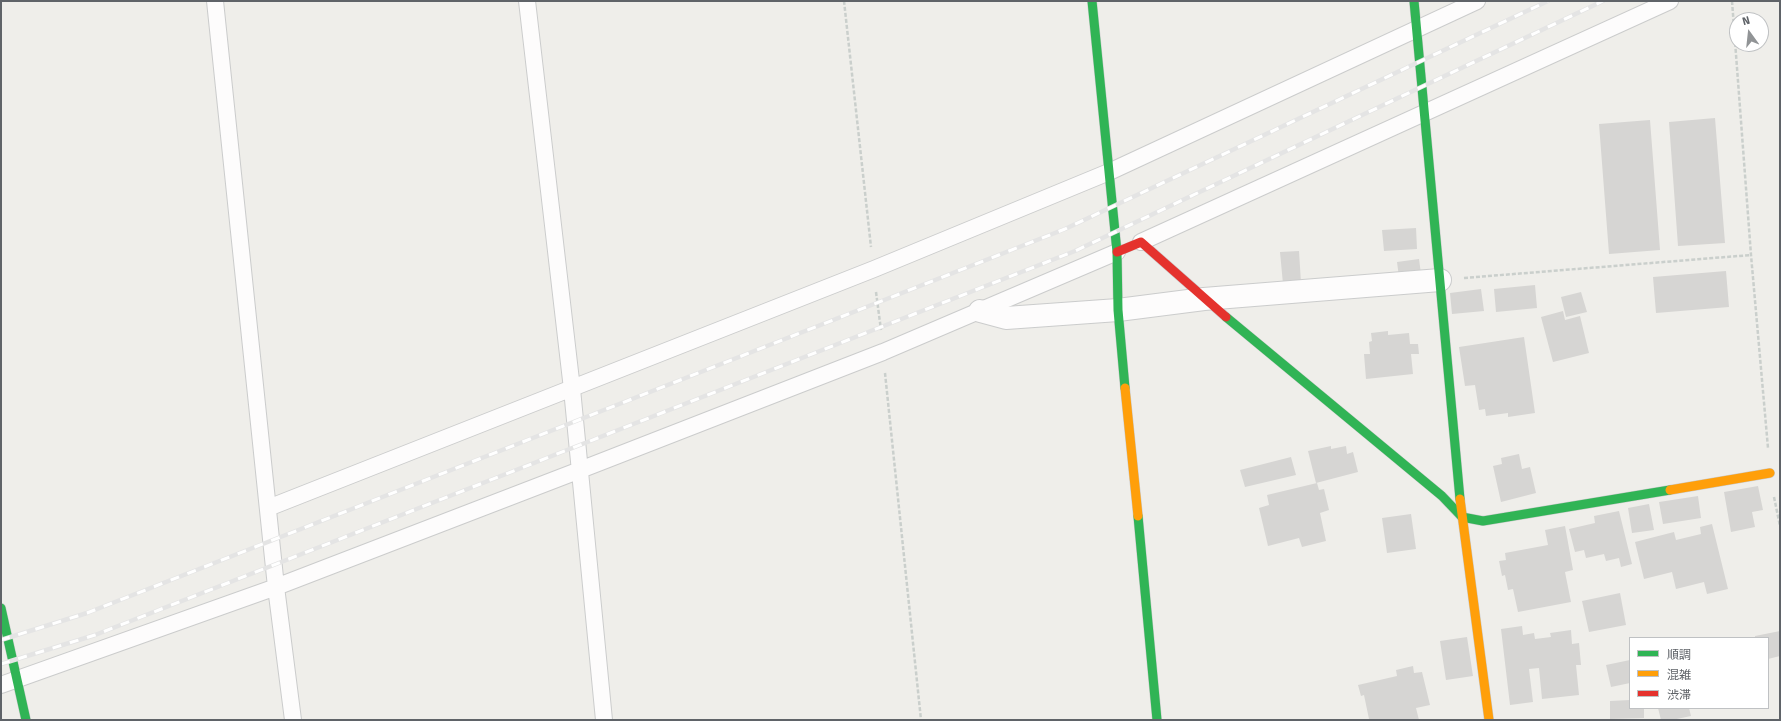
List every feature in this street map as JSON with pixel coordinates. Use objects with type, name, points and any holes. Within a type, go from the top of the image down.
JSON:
[{"type":"street","points":[[1092,1],[1117,252],[1118,310],[1157,720]]},
{"type":"street","points":[[1414,1],[1426,113],[1462,517],[1489,720]]},
{"type":"street","points":[[1117,252],[1141,242],[1204,299],[1442,496],[1462,517],[1484,521],[1770,473]]},
{"type":"street","points":[[980,311],[1006,318],[1118,310],[1204,299],[1440,280]]},
{"type":"street","points":[[1,608],[26,720]]},
{"type":"lane","points":[[215,1],[276,587],[293,720]]},
{"type":"lane","points":[[527,1],[572,390],[604,720]]},
{"type":"lane","points":[[268,508],[572,390],[874,269],[1109,172],[1477,1]]},
{"type":"lane","points":[[1141,242],[1670,1]]},
{"type":"lane","points":[[1,685],[276,587],[580,470],[883,352],[1117,252]]},
{"type":"path","points":[[1732,1],[1751,255],[1770,473],[1780,526]]},
{"type":"path","points":[[1440,280],[1751,255]]},
{"type":"building","points":[[1715,118],[1725,243],[1678,246],[1669,122]]},
{"type":"building","points":[[1650,120],[1660,250],[1609,254],[1599,124]]},
{"type":"building","points":[[1416,228],[1417,249],[1384,251],[1382,230]]},
{"type":"building","points":[[1299,251],[1301,283],[1283,284],[1280,252]]},
{"type":"building","points":[[1419,259],[1421,274],[1399,277],[1397,262]]},
{"type":"building","points":[[1726,271],[1729,307],[1656,313],[1653,277]]},
{"type":"building","points":[[1535,285],[1537,308],[1496,312],[1494,289]]},
{"type":"building","points":[[1481,289],[1484,311],[1452,314],[1450,293]]},
{"type":"building","points":[[1581,292],[1587,312],[1566,317],[1561,297]]},
{"type":"building","points":[[1563,311],[1565,320],[1580,316],[1589,353],[1553,362],[1541,317]]},
{"type":"building","points":[[1388,331],[1388,335],[1409,333],[1410,344],[1418,344],[1419,354],[1411,354],[1413,374],[1366,379],[1364,354],[1370,354],[1369,342],[1372,341],[1371,333]]},
{"type":"building","points":[[1524,337],[1535,413],[1508,417],[1508,413],[1486,416],[1485,409],[1479,410],[1475,385],[1465,386],[1459,347]]},
{"type":"building","points":[[1331,446],[1331,449],[1346,446],[1347,454],[1353,452],[1358,472],[1316,483],[1308,451]]},
{"type":"building","points":[[1519,454],[1522,469],[1530,467],[1536,493],[1501,502],[1493,466],[1502,464],[1501,458]]},
{"type":"building","points":[[1291,457],[1296,475],[1245,487],[1240,470]]},
{"type":"building","points":[[1317,483],[1319,490],[1324,489],[1329,510],[1320,513],[1326,541],[1302,547],[1299,538],[1268,546],[1259,508],[1269,505],[1267,495]]},
{"type":"building","points":[[1758,486],[1763,510],[1752,512],[1755,527],[1731,532],[1724,492]]},
{"type":"building","points":[[1698,496],[1701,518],[1663,524],[1659,502]]},
{"type":"building","points":[[1649,504],[1654,530],[1632,533],[1628,508]]},
{"type":"building","points":[[1619,511],[1632,564],[1621,567],[1619,558],[1606,561],[1604,554],[1586,558],[1584,550],[1575,552],[1569,529],[1595,523],[1594,516]]},
{"type":"building","points":[[1411,514],[1416,549],[1387,553],[1382,518]]},
{"type":"building","points":[[1712,524],[1728,589],[1707,594],[1704,582],[1676,589],[1672,572],[1644,579],[1635,542],[1674,532],[1676,540],[1701,534],[1700,527]]},
{"type":"building","points":[[1565,526],[1573,570],[1565,572],[1571,602],[1518,612],[1513,589],[1508,590],[1505,575],[1502,576],[1499,561],[1506,560],[1505,553],[1548,545],[1545,530]]},
{"type":"building","points":[[1620,593],[1626,625],[1589,632],[1582,601]]},
{"type":"building","points":[[1522,626],[1523,635],[1534,633],[1535,639],[1551,637],[1550,633],[1571,630],[1572,644],[1579,643],[1581,665],[1576,665],[1579,695],[1542,699],[1539,668],[1529,669],[1533,702],[1510,705],[1501,629]]},
{"type":"building","points":[[1780,631],[1780,656],[1769,659],[1769,637],[1755,636]]},
{"type":"building","points":[[1467,637],[1473,676],[1446,680],[1440,641]]},
{"type":"building","points":[[1629,660],[1629,683],[1611,687],[1606,665]]},
{"type":"building","points":[[1413,666],[1414,673],[1422,672],[1430,705],[1416,708],[1419,720],[1366,720],[1369,719],[1364,695],[1361,696],[1358,685],[1397,676],[1396,670]]},
{"type":"building","points":[[1629,700],[1629,709],[1644,709],[1644,718],[1610,719],[1610,701]]},
{"type":"building","points":[[1658,709],[1689,709],[1691,716],[1672,720],[1661,720]]},
{"type":"railway","points":[[1,640],[87,613],[1065,229],[1548,1]]},
{"type":"railway","points":[[1,664],[95,635],[1075,251],[1603,1]]},
{"type":"traffic: fast","points":[[1092,1],[1117,252],[1118,310],[1125,388]]},
{"type":"traffic: fast","points":[[1414,1],[1460,499]]},
{"type":"traffic: fast","points":[[1226,317],[1442,496],[1462,517],[1483,521],[1670,490]]},
{"type":"traffic: fast","points":[[1138,516],[1157,720]]},
{"type":"traffic: fast","points":[[1,608],[26,720]]},
{"type":"traffic: slow","points":[[1125,388],[1138,516]]},
{"type":"traffic: slow","points":[[1670,490],[1770,473]]},
{"type":"traffic: slow","points":[[1460,499],[1489,720]]},
{"type":"traffic: jam","points":[[1117,252],[1141,242],[1226,317]]}]
